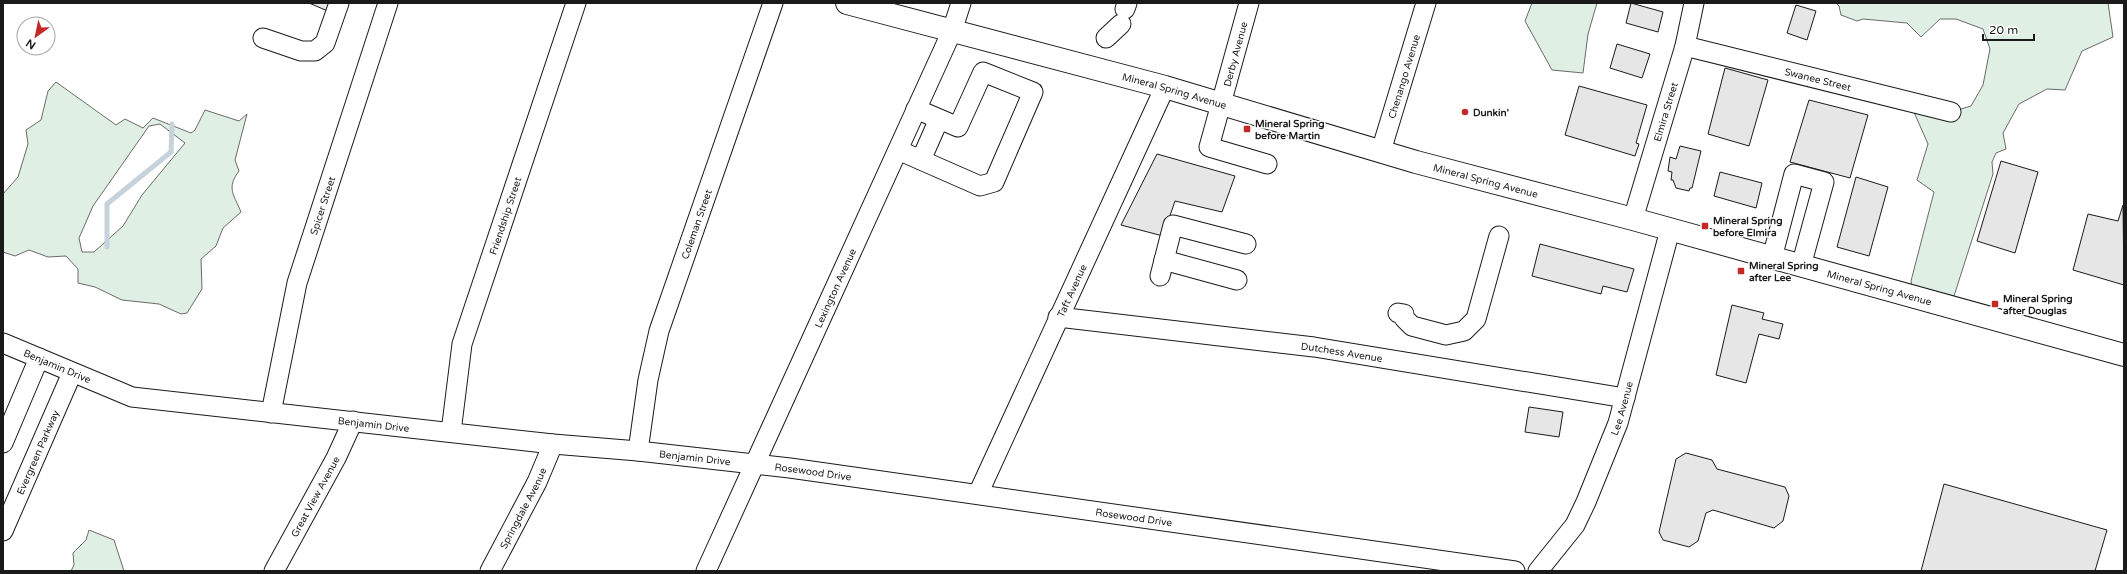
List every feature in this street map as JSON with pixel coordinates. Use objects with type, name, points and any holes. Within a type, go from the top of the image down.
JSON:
[{"type":"main road","name":"Mineral Spring Avenue","points":[[848,3],[1165,87],[1381,151],[2124,355]]},
{"type":"street","points":[[263,38],[301,51],[315,51],[325,43],[339,3]]},
{"type":"street","name":"Spicer Street","points":[[271,413],[297,283],[388,3]]},
{"type":"street","name":"Friendship Street","points":[[451,432],[462,344],[576,3]]},
{"type":"street","name":"Coleman Street","points":[[638,451],[648,380],[659,331],[773,3]]},
{"type":"street","name":"Lexington Avenue","points":[[706,571],[952,31],[961,3]]},
{"type":"street","name":"Derby Avenue","points":[[1248,3],[1222,105],[1209,147],[1267,164]]},
{"type":"street","name":"Chenango Avenue","points":[[1381,151],[1426,3]]},
{"type":"street","name":"Elmira Street","points":[[1633,219],[1685,46],[1694,3]]},
{"type":"street","points":[[1106,38],[1125,12]]},
{"type":"street","name":"Swanee Street","points":[[1685,46],[1951,112]]},
{"type":"street","points":[[898,150],[980,186],[994,182],[1033,92],[983,72],[958,127],[916,109]]},
{"type":"street","name":"Taft Avenue","points":[[978,494],[1058,316],[1165,87]]},
{"type":"street","points":[[921,160],[939,119]]},
{"type":"street","points":[[1772,258],[1794,174],[1824,182],[1801,266]]},
{"type":"street","points":[[1236,280],[1162,268],[1173,225],[1246,244]]},
{"type":"street","name":"Lee Avenue","points":[[1538,571],[1575,526],[1618,423],[1670,230]]},
{"type":"street","points":[[1398,313],[1404,314],[1404,318],[1412,326],[1446,335],[1464,331],[1476,319],[1500,236]]},
{"type":"street","name":"Dutchess Avenue","points":[[1058,316],[1314,348],[1625,398]]},
{"type":"street","name":"Benjamin Drive","points":[[3,343],[132,397],[553,444],[638,451],[754,464]]},
{"type":"street","points":[[3,443],[39,358]]},
{"type":"street","name":"Evergreen Parkway","points":[[3,531],[72,373]]},
{"type":"street","name":"Great View Avenue","points":[[274,571],[336,458],[353,421]]},
{"type":"street","name":"Springdale Avenue","points":[[490,571],[537,482],[553,444]]},
{"type":"street","name":"Rosewood Drive","points":[[754,464],[978,494],[1515,571]]},
{"type":"green space","points":[[1532,3],[1597,3],[1588,34],[1583,73],[1552,70],[1525,21]]},
{"type":"green space","points":[[1836,3],[2108,3],[2113,37],[2082,51],[2065,90],[2047,89],[2019,104],[2003,133],[2006,149],[1996,153],[1992,162],[1993,174],[1954,296],[1912,286],[1911,281],[1934,192],[1917,180],[1928,144],[1913,110],[1951,112],[1971,106],[1983,85],[1990,49],[1983,29],[1956,19],[1940,19],[1921,37],[1907,23],[1863,19],[1857,21],[1841,15],[1839,6]]},
{"type":"green space","points":[[56,82],[116,125],[125,119],[143,128],[153,118],[191,133],[195,130],[205,110],[239,121],[247,114],[235,160],[239,171],[235,177],[232,187],[232,192],[241,212],[223,228],[216,246],[201,259],[202,289],[187,313],[181,314],[159,304],[122,300],[95,287],[78,283],[78,269],[66,256],[48,257],[29,250],[15,256],[3,252],[3,194],[18,177],[28,144],[26,130],[41,120],[48,91]],"holes":[[[160,124],[185,143],[142,195],[123,226],[94,252],[82,252],[79,238],[93,206],[149,126]]]},
{"type":"green space","points":[[89,530],[114,540],[124,571],[71,571],[74,565],[73,553],[86,540]]},
{"type":"building","points":[[309,3],[333,3],[330,12]]},
{"type":"building","points":[[1631,3],[1663,12],[1658,32],[1626,23]]},
{"type":"building","points":[[1796,5],[1816,11],[1807,40],[1787,33]]},
{"type":"building","points":[[1617,44],[1650,54],[1642,78],[1610,68]]},
{"type":"building","points":[[1725,68],[1768,80],[1749,146],[1708,134]]},
{"type":"building","points":[[1579,86],[1647,105],[1636,143],[1639,144],[1635,156],[1565,135]]},
{"type":"building","points":[[1809,100],[1868,115],[1850,178],[1790,162]]},
{"type":"building","points":[[1680,146],[1701,151],[1692,188],[1690,188],[1689,191],[1676,188],[1673,180],[1671,180],[1672,172],[1668,171],[1670,157],[1676,159]]},
{"type":"building","points":[[1157,154],[1235,176],[1222,212],[1175,201],[1163,236],[1121,225]]},
{"type":"building","points":[[2001,161],[2038,172],[2015,253],[1977,241]]},
{"type":"building","points":[[1720,172],[1762,183],[1756,208],[1714,196]]},
{"type":"building","points":[[1856,177],[1888,187],[1869,256],[1837,247]]},
{"type":"building","points":[[2123,205],[2124,285],[2073,270],[2088,214],[2118,221]]},
{"type":"building","points":[[1540,244],[1634,269],[1627,292],[1603,286],[1601,294],[1532,276]]},
{"type":"building","points":[[1732,305],[1764,313],[1762,319],[1783,324],[1779,339],[1759,334],[1746,383],[1716,375]]},
{"type":"building","points":[[1529,407],[1563,412],[1559,437],[1525,432]]},
{"type":"building","points":[[1686,453],[1712,460],[1717,469],[1785,487],[1789,496],[1783,521],[1774,528],[1713,510],[1706,513],[1698,541],[1689,547],[1663,540],[1659,532],[1676,459]]},
{"type":"building","points":[[1944,484],[2107,530],[2095,571],[1921,571]]},
{"type":"waterway","points":[[107,247],[107,204],[171,152],[172,124]]},
{"type":"place","name":"Dunkin'","points":[[1465,112]]},
{"type":"place","name":"Mineral Spring before Martin","points":[[1247,129]]},
{"type":"place","name":"Mineral Spring before Elmira","points":[[1705,226]]},
{"type":"place","name":"Mineral Spring after Lee","points":[[1741,271]]},
{"type":"place","name":"Mineral Spring after Douglas","points":[[1995,304]]}]
